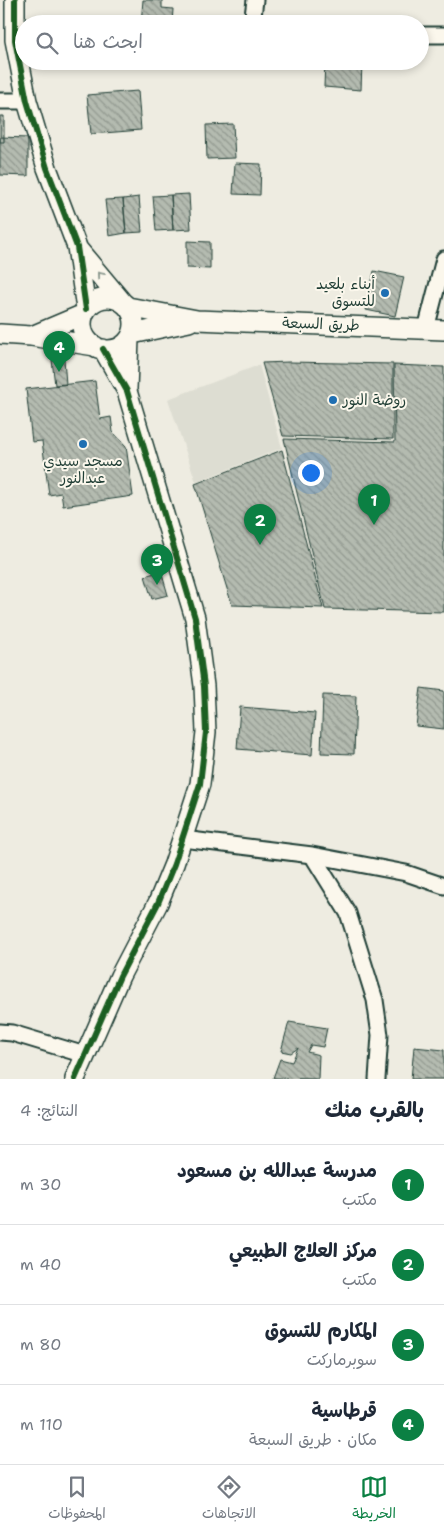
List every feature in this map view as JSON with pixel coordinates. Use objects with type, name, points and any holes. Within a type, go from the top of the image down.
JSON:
[{"type":"street","points":[[15,0],[17,15]]},
{"type":"street","points":[[253,15],[255,0]]},
{"type":"street","points":[[429,35],[444,35]]},
{"type":"street","points":[[23,70],[27,101],[47,168],[77,247],[85,312],[82,329],[85,336],[99,348],[127,391],[194,618],[204,686],[206,732],[200,784],[183,840],[158,903],[120,976],[75,1079]]},
{"type":"street","points":[[0,101],[27,101]]},
{"type":"street","points":[[77,247],[125,305],[134,320],[130,336],[127,391]]},
{"type":"street","points":[[435,329],[444,259]]},
{"type":"street","points":[[31,336],[85,312],[92,303],[99,299],[108,298],[116,299],[125,305],[197,320]]},
{"type":"street","points":[[0,334],[31,336],[99,348],[118,348],[130,336],[197,320]]},
{"type":"street","name":"طريق السبعة","points":[[197,320],[435,329]]},
{"type":"street","points":[[183,840],[312,855],[406,873],[444,886]]},
{"type":"street","points":[[312,855],[348,913],[375,1000],[380,1034],[377,1079]]},
{"type":"street","points":[[0,1032],[12,1033],[85,1055]]},
{"type":"shaded area","points":[[259,365],[282,448],[196,482],[168,399]]},
{"type":"building","points":[[143,0],[162,0],[162,8],[173,9],[173,15],[142,15]]},
{"type":"building","points":[[325,70],[362,70],[361,90],[324,87]]},
{"type":"building","points":[[138,91],[141,130],[91,134],[87,95]]},
{"type":"building","points":[[0,116],[4,116],[4,142],[0,142]]},
{"type":"building","points":[[233,124],[235,158],[207,159],[206,125]]},
{"type":"building","points":[[0,137],[28,138],[28,176],[0,175]]},
{"type":"building","points":[[235,163],[261,164],[260,195],[233,194]]},
{"type":"building","points":[[189,194],[191,229],[173,230],[171,195]]},
{"type":"building","points":[[171,195],[173,230],[156,231],[153,196]]},
{"type":"building","points":[[139,197],[142,232],[126,233],[123,199]]},
{"type":"building","points":[[123,199],[126,233],[109,236],[105,200]]},
{"type":"building","points":[[187,241],[210,242],[210,269],[187,268]]},
{"type":"building","name":"أبناء بلعيد للتسوق","points":[[374,271],[404,277],[395,316],[366,310]]},
{"type":"building","points":[[64,359],[66,384],[55,385],[52,360]]},
{"type":"building","name":"روضة النور","points":[[262,363],[393,364],[393,439],[283,436]]},
{"type":"building","points":[[394,365],[444,367],[444,612],[325,609],[284,439],[395,442]]},
{"type":"building","name":"مسجد سيدي عبدالنور","points":[[95,381],[100,419],[111,417],[113,432],[126,446],[133,496],[63,506],[61,493],[49,495],[42,441],[32,442],[26,389]]},
{"type":"building","points":[[282,450],[323,608],[232,605],[195,484]]},
{"type":"building","points":[[161,571],[168,595],[152,599],[145,576]]},
{"type":"building","points":[[421,688],[444,691],[444,729],[416,726]]},
{"type":"building","points":[[323,695],[356,696],[354,754],[321,753]]},
{"type":"building","points":[[240,707],[315,713],[312,755],[237,749]]},
{"type":"building","points":[[289,1022],[327,1028],[323,1047],[311,1045],[307,1052],[319,1055],[318,1079],[273,1078],[280,1059],[292,1062],[298,1048],[291,1053],[281,1051]]},
{"type":"building","points":[[414,1047],[444,1050],[444,1079],[411,1079]]},
{"type":"cycle path","points":[[15,0],[15,15]]},
{"type":"cycle path","points":[[15,15],[15,40]]},
{"type":"cycle path","points":[[21,70],[27,101],[47,168],[77,247],[86,309]]},
{"type":"cycle path","points":[[75,1079],[120,976],[158,903],[174,864],[200,784],[206,732],[204,686],[195,618],[127,391],[103,349]]},
{"type":"place","name":"أبناء بلعيد للتسوق","points":[[385,293]]},
{"type":"place","name":"قرطاسية","points":[[59,372]]},
{"type":"place","name":"روضة النور","points":[[333,400]]},
{"type":"place","name":"مسجد سيدي عبدالنور","points":[[83,444]]},
{"type":"place","name":"مدرسة عبدالله بن مسعود","points":[[374,525]]},
{"type":"place","name":"مركز العلاج الطبيعي","points":[[260,545]]},
{"type":"place","name":"المكارم للتسوق","points":[[157,585]]}]
